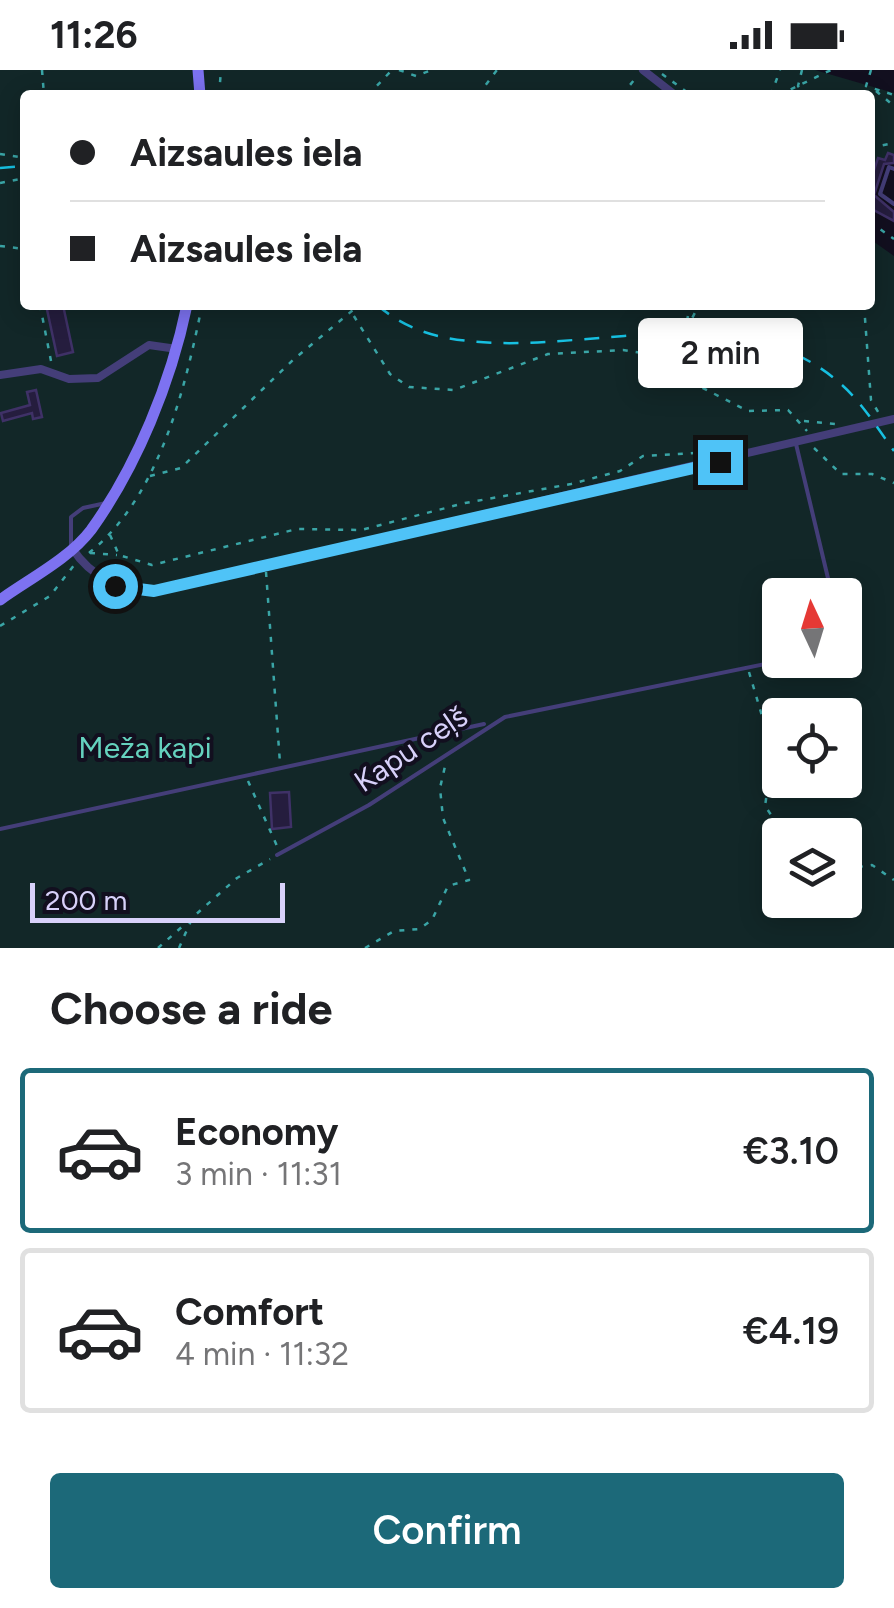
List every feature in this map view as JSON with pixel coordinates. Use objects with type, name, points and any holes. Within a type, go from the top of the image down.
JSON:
[{"type":"street","points":[[642,70],[668,90]]},
{"type":"street","points":[[0,600],[90,531],[158,400],[178,349],[186,310]]},
{"type":"street","points":[[0,375],[26,370],[54,372],[69,378],[98,378],[149,344],[178,349]]},
{"type":"street","points":[[72,548],[79,560],[115,586],[133,592],[329,551],[894,420]]},
{"type":"lane","points":[[894,169],[889,168],[880,194],[894,204]]},
{"type":"lane","points":[[796,441],[828,578]]},
{"type":"lane","points":[[72,548],[71,517],[83,508],[106,503]]},
{"type":"lane","name":"Kapu ceļš","points":[[280,854],[445,756],[489,723],[562,704],[762,666]]},
{"type":"lane","points":[[0,829],[489,723]]},
{"type":"path","points":[[373,90],[392,70]]},
{"type":"path","points":[[399,70],[416,76],[432,70]]},
{"type":"path","points":[[482,90],[497,70]]},
{"type":"path","points":[[626,90],[642,70]]},
{"type":"path","points":[[657,70],[684,90]]},
{"type":"path","points":[[801,90],[802,70]]},
{"type":"path","points":[[790,90],[831,70]]},
{"type":"path","points":[[871,70],[866,86],[894,96]]},
{"type":"path","points":[[873,88],[894,106]]},
{"type":"path","points":[[41,310],[54,372]]},
{"type":"path","points":[[0,626],[50,596],[79,560],[110,535],[148,477],[189,370],[201,310]]},
{"type":"path","points":[[148,477],[181,468],[293,360],[354,310]]},
{"type":"path","points":[[687,322],[689,310]]},
{"type":"path","points":[[679,369],[678,336],[695,310]]},
{"type":"path","points":[[864,310],[871,400],[880,416]]},
{"type":"path","points":[[351,312],[399,383],[428,390],[454,390],[548,354],[600,349],[660,356],[693,383],[748,411],[788,410],[803,421],[830,467],[841,474],[872,474],[894,483]]},
{"type":"path","points":[[660,356],[676,348]]},
{"type":"path","points":[[796,441],[809,437]]},
{"type":"path","points":[[90,553],[119,555],[152,565],[297,529],[361,530],[465,502],[571,484],[620,470],[652,454],[678,458],[716,452]]},
{"type":"path","points":[[329,530],[329,551]]},
{"type":"path","points":[[110,535],[119,555]]},
{"type":"path","points":[[266,565],[280,770]]},
{"type":"path","points":[[749,670],[773,752],[766,806],[774,818]]},
{"type":"path","points":[[365,948],[394,931],[419,929],[432,920],[448,886],[469,880],[443,818],[440,788],[447,771],[445,756]]},
{"type":"path","points":[[158,948],[194,912],[238,878],[280,854],[245,775]]},
{"type":"path","points":[[862,867],[872,866],[894,880]]},
{"type":"path","points":[[179,948],[194,912]]},
{"type":"green space","name":"Meža kapi","points":[[0,70],[815,70],[894,93],[894,155],[875,176],[875,90],[20,90],[20,310],[875,310],[875,243],[894,256],[894,948],[0,948]]},
{"type":"building","points":[[888,153],[894,155],[894,163],[884,164],[875,192],[875,167],[878,158],[885,160]]},
{"type":"building","points":[[875,196],[894,212],[894,221],[875,211]]},
{"type":"building","points":[[47,310],[64,310],[73,352],[57,356]]},
{"type":"building","points":[[36,390],[42,417],[33,419],[32,413],[3,421],[1,413],[30,405],[27,392]]},
{"type":"building","points":[[289,792],[291,827],[272,829],[270,793]]},
{"type":"railway","points":[[0,168],[20,166]]},
{"type":"railway","points":[[384,310],[419,330],[464,341],[541,342],[678,334],[765,343],[805,359],[842,385],[894,451]]},
{"type":"route","points":[[115,586],[133,592],[154,591],[720,462]]}]
